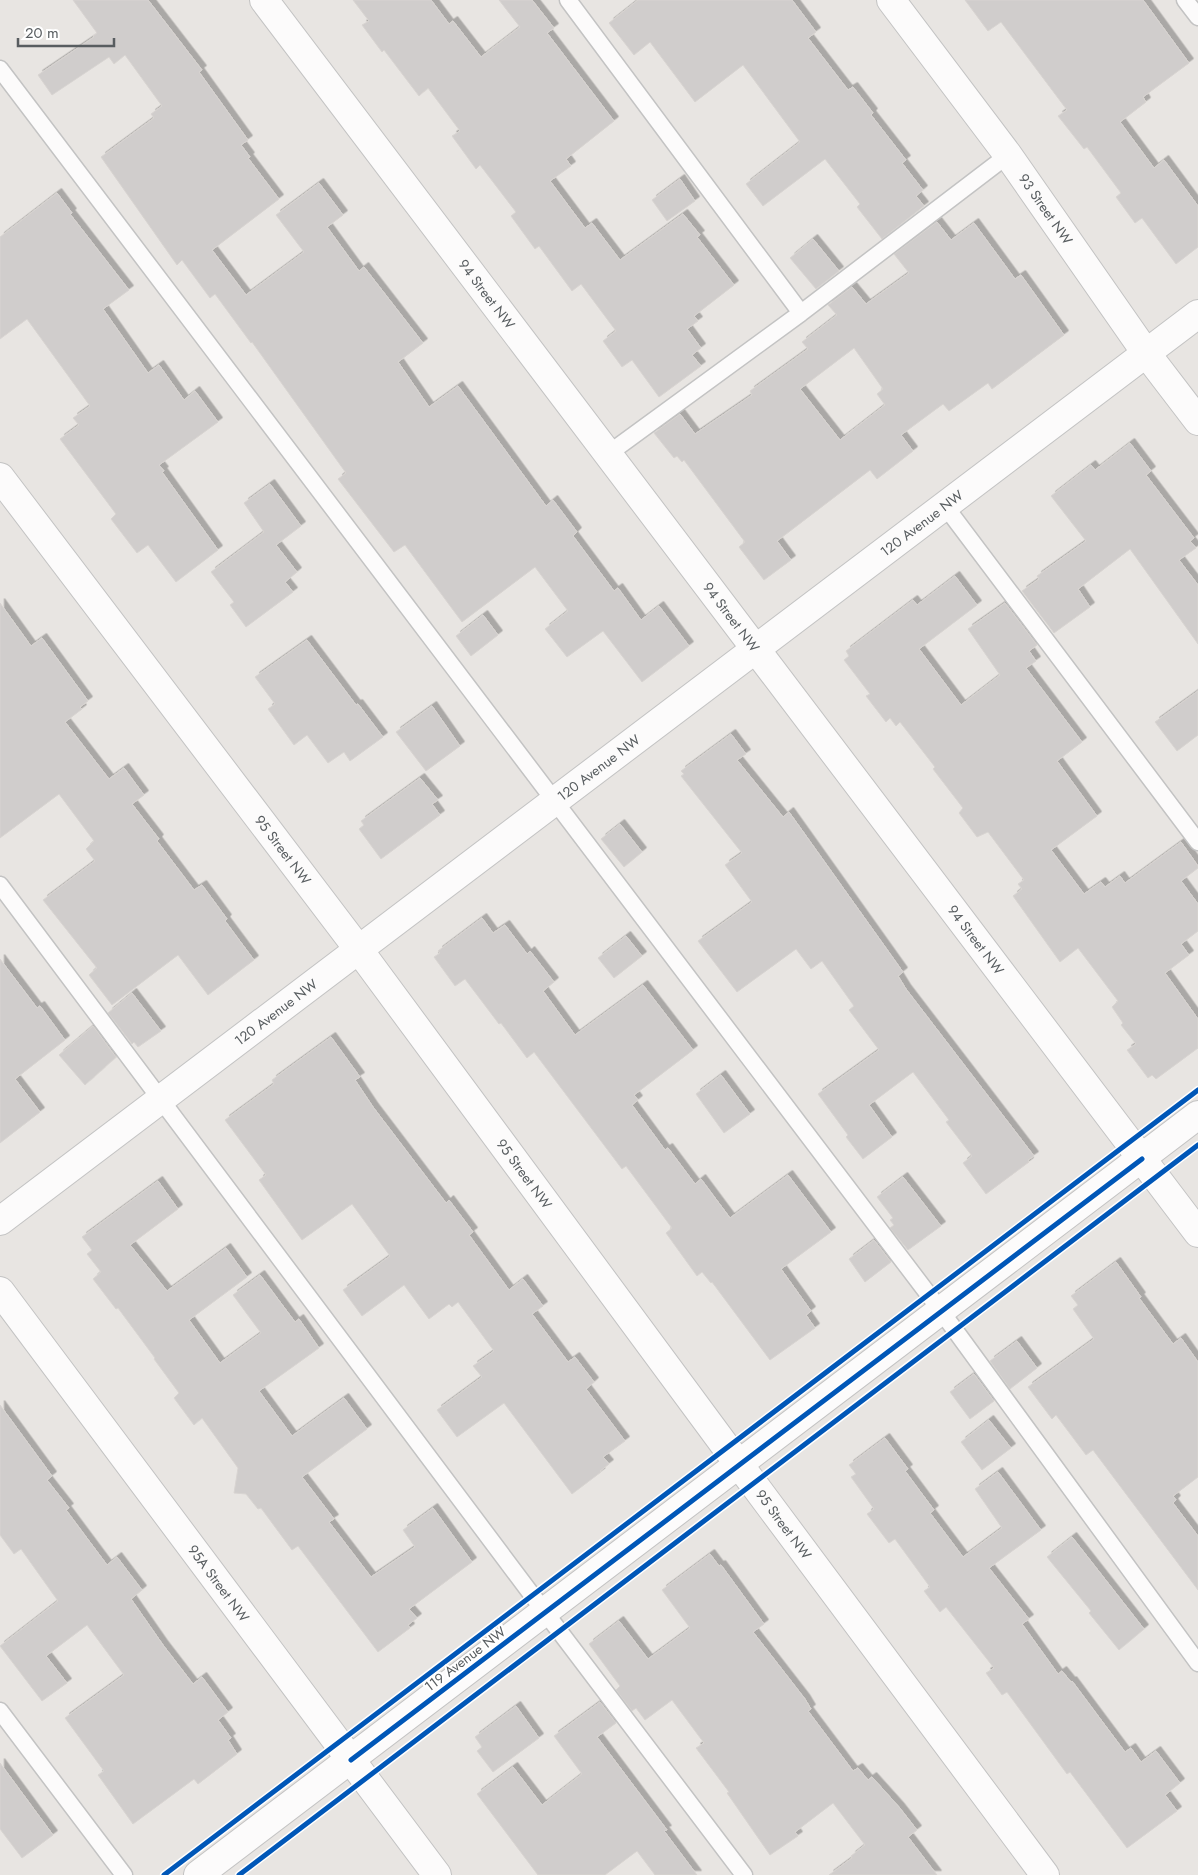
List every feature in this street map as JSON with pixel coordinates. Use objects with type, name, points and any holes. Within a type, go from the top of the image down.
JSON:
[{"type":"street","name":"94 Street NW","points":[[264,0],[1198,1233]]},
{"type":"street","name":"93 Street NW","points":[[891,0],[1008,155],[1146,353],[1198,421]]},
{"type":"street","name":"120 Avenue NW","points":[[0,1221],[1198,314]]},
{"type":"street","name":"95 Street NW","points":[[0,477],[359,950],[739,1465],[1046,1875]]},
{"type":"street","name":"119 Avenue NW","points":[[198,1875],[1198,1115]]},
{"type":"street","name":"95A Street NW","points":[[0,1291],[437,1875]]},
{"type":"lane","points":[[568,0],[800,313]]},
{"type":"lane","points":[[1186,0],[1198,17]]},
{"type":"lane","points":[[0,69],[941,1311],[1198,1663]]},
{"type":"lane","points":[[608,454],[800,313],[1008,155]]},
{"type":"lane","points":[[944,506],[1198,842]]},
{"type":"lane","points":[[0,885],[744,1875]]},
{"type":"lane","points":[[0,1711],[124,1875]]},
{"type":"building","points":[[73,0],[148,0],[202,70],[199,72],[248,140],[241,145],[250,157],[248,158],[279,199],[212,250],[246,295],[304,252],[276,215],[319,183],[343,215],[327,227],[359,271],[364,267],[423,343],[398,362],[429,407],[458,386],[546,506],[553,500],[577,532],[573,536],[614,591],[618,588],[641,620],[659,606],[689,646],[642,682],[603,631],[567,657],[545,629],[568,611],[535,567],[462,622],[405,545],[394,552],[338,479],[346,473],[252,342],[215,294],[210,298],[182,260],[177,265],[101,157],[154,118],[151,114],[162,106],[125,55],[114,64],[109,57],[52,95],[38,75],[94,37],[97,33]]},
{"type":"building","points":[[353,0],[431,0],[449,24],[453,21],[481,57],[520,27],[499,0],[532,0],[554,28],[547,33],[614,121],[566,159],[571,166],[550,181],[585,228],[592,223],[620,260],[683,214],[700,235],[697,237],[734,285],[694,316],[698,321],[687,329],[701,348],[692,355],[701,366],[659,397],[632,360],[622,367],[603,341],[616,331],[581,284],[572,291],[539,246],[535,249],[511,216],[516,212],[480,165],[476,169],[452,136],[460,131],[428,88],[419,96],[384,50],[382,52],[362,25],[369,21]]},
{"type":"building","points":[[638,0],[792,0],[816,32],[808,38],[848,90],[853,87],[873,113],[871,115],[906,160],[902,163],[923,190],[916,196],[924,206],[882,239],[857,207],[860,204],[825,159],[763,206],[746,184],[800,142],[743,65],[695,102],[650,42],[634,55],[609,23]]},
{"type":"building","points":[[965,0],[1143,0],[1189,63],[1143,97],[1146,102],[1120,122],[1154,168],[1164,160],[1198,206],[1198,247],[1176,264],[1142,218],[1135,223],[1116,197],[1121,193],[1087,147],[1084,149],[1058,116],[1067,110],[1001,22],[988,31]]},
{"type":"building","points":[[680,179],[695,201],[667,221],[652,200]]},
{"type":"building","points":[[57,193],[72,213],[70,214],[129,290],[103,309],[148,373],[159,365],[184,400],[195,391],[218,422],[159,465],[164,471],[162,472],[218,550],[176,582],[148,545],[137,553],[111,519],[116,514],[60,439],[79,425],[73,418],[90,406],[27,319],[0,339],[0,237]]},
{"type":"building","points":[[937,222],[951,240],[974,223],[1015,279],[1021,275],[1064,335],[992,389],[988,383],[949,411],[943,404],[901,435],[913,451],[877,479],[870,470],[777,541],[791,560],[764,580],[739,547],[745,542],[684,460],[682,462],[677,456],[674,458],[654,433],[680,414],[695,434],[752,395],[750,391],[808,349],[802,342],[837,315],[828,305],[852,287],[866,304],[909,273],[894,254]],"holes":[[[854,348],[883,389],[877,394],[885,405],[840,440],[800,389]]]},
{"type":"building","points":[[813,239],[839,271],[816,289],[790,258]]},
{"type":"building","points":[[1130,443],[1151,471],[1146,475],[1194,538],[1190,541],[1196,548],[1179,560],[1198,585],[1198,644],[1130,549],[1078,589],[1090,607],[1054,633],[1022,591],[1039,579],[1037,576],[1086,541],[1051,496],[1091,465],[1095,470]]},
{"type":"building","points":[[270,484],[301,526],[276,545],[297,572],[285,582],[293,592],[246,627],[230,605],[234,602],[211,572],[264,532],[244,503]]},
{"type":"building","points":[[955,576],[977,605],[919,649],[961,705],[1000,675],[968,629],[1005,603],[1037,645],[1029,651],[1036,661],[1026,668],[1082,742],[1057,761],[1097,816],[1051,850],[1084,894],[1101,882],[1105,887],[1120,876],[1125,883],[1181,842],[1198,866],[1181,881],[1198,904],[1198,931],[1181,944],[1189,955],[1165,973],[1198,1019],[1198,1048],[1156,1079],[1152,1075],[1148,1078],[1127,1050],[1136,1044],[1121,1025],[1123,1023],[1112,1007],[1118,1001],[1078,948],[1060,962],[1013,896],[1022,889],[1018,884],[1024,880],[988,832],[977,837],[959,813],[963,808],[933,769],[935,767],[900,722],[896,726],[890,718],[886,722],[866,696],[870,694],[844,660],[849,656],[846,651],[913,600],[917,605]]},
{"type":"building","points":[[0,603],[31,646],[42,638],[88,701],[80,707],[82,709],[65,722],[109,779],[124,768],[144,795],[132,804],[159,839],[157,841],[194,890],[202,885],[227,919],[225,921],[254,960],[208,995],[178,955],[112,1005],[89,975],[97,968],[43,900],[95,861],[86,849],[94,841],[59,794],[0,838]]},
{"type":"building","points":[[483,615],[498,635],[471,656],[456,636]]},
{"type":"building","points":[[307,640],[356,705],[358,704],[383,737],[350,761],[344,752],[328,763],[307,735],[294,745],[268,709],[275,704],[255,677]]},
{"type":"building","points":[[1198,691],[1198,735],[1177,751],[1155,722]]},
{"type":"building","points":[[432,706],[460,746],[426,771],[396,732]]},
{"type":"building","points":[[731,734],[746,754],[737,760],[783,817],[789,812],[903,972],[898,976],[906,989],[1034,1156],[1028,1160],[1029,1162],[986,1194],[963,1163],[972,1156],[946,1122],[949,1120],[913,1072],[869,1105],[892,1137],[863,1159],[846,1137],[848,1135],[818,1094],[879,1050],[849,1010],[854,1006],[822,961],[811,969],[796,949],[737,992],[698,941],[752,902],[725,865],[742,853],[681,776],[684,774],[681,771]]},
{"type":"building","points":[[420,778],[438,800],[432,804],[440,815],[381,859],[359,829],[364,825],[361,821]]},
{"type":"building","points":[[620,824],[642,852],[624,867],[601,839]]},
{"type":"building","points":[[482,918],[493,933],[505,925],[527,954],[530,951],[554,982],[543,991],[575,1035],[643,985],[693,1050],[634,1095],[638,1100],[632,1105],[665,1150],[668,1148],[695,1184],[701,1179],[730,1218],[788,1175],[831,1232],[781,1269],[811,1311],[806,1315],[815,1328],[770,1360],[712,1282],[702,1272],[697,1276],[666,1233],[672,1228],[626,1166],[622,1169],[534,1052],[527,1058],[465,979],[455,986],[434,957],[440,953],[438,951]]},
{"type":"building","points":[[626,936],[642,956],[614,978],[598,958]]},
{"type":"building","points":[[0,959],[37,1008],[40,1006],[65,1040],[15,1079],[40,1112],[0,1143]]},
{"type":"building","points":[[132,993],[161,1031],[138,1047],[134,1042],[132,1044],[108,1013]]},
{"type":"building","points":[[93,1026],[116,1057],[85,1085],[59,1055]]},
{"type":"building","points":[[331,1037],[360,1077],[355,1080],[373,1107],[446,1203],[449,1200],[473,1232],[469,1235],[509,1290],[523,1279],[543,1306],[532,1314],[568,1362],[575,1357],[594,1382],[586,1389],[625,1441],[603,1457],[609,1464],[601,1472],[572,1494],[504,1403],[457,1437],[437,1410],[482,1377],[473,1366],[494,1351],[458,1302],[452,1307],[449,1304],[429,1319],[404,1285],[362,1316],[343,1290],[390,1256],[352,1204],[302,1240],[259,1180],[266,1175],[225,1120],[274,1084],[272,1080]]},
{"type":"building","points":[[721,1075],[750,1114],[724,1133],[696,1094]]},
{"type":"building","points":[[903,1177],[941,1226],[908,1250],[890,1228],[894,1225],[890,1220],[893,1218],[877,1197]]},
{"type":"building","points":[[158,1181],[178,1209],[130,1245],[167,1291],[226,1248],[247,1277],[189,1320],[220,1363],[261,1333],[233,1295],[260,1275],[295,1322],[299,1319],[319,1348],[259,1391],[292,1436],[344,1398],[367,1429],[302,1477],[334,1519],[329,1522],[371,1577],[415,1547],[403,1530],[433,1508],[472,1562],[409,1609],[417,1618],[408,1625],[410,1628],[378,1652],[298,1546],[292,1550],[261,1508],[258,1509],[246,1494],[234,1493],[238,1468],[202,1418],[194,1425],[174,1398],[179,1393],[155,1358],[118,1308],[116,1309],[93,1279],[101,1272],[87,1254],[92,1250],[82,1237]]},
{"type":"building","points":[[874,1240],[891,1262],[865,1282],[849,1259]]},
{"type":"building","points":[[1116,1262],[1141,1297],[1139,1298],[1173,1344],[1181,1338],[1198,1362],[1198,1477],[1173,1496],[1176,1500],[1173,1503],[1198,1536],[1198,1590],[1093,1450],[1086,1455],[1056,1415],[1052,1419],[1028,1387],[1094,1339],[1073,1309],[1078,1305],[1071,1296]]},
{"type":"building","points":[[1017,1341],[1037,1368],[1010,1389],[990,1361]]},
{"type":"building","points":[[974,1374],[994,1401],[970,1419],[950,1392]]},
{"type":"building","points":[[0,1405],[52,1476],[47,1480],[69,1508],[66,1510],[107,1565],[117,1557],[142,1590],[131,1599],[163,1645],[193,1684],[202,1677],[228,1712],[218,1720],[231,1738],[228,1740],[237,1754],[198,1784],[194,1779],[133,1824],[98,1775],[104,1771],[65,1718],[124,1675],[87,1625],[46,1656],[67,1683],[42,1701],[0,1646],[58,1601],[21,1549],[14,1554],[0,1535]]},
{"type":"building","points":[[989,1420],[1011,1448],[982,1470],[961,1442]]},
{"type":"building","points":[[885,1438],[908,1469],[905,1471],[934,1510],[930,1513],[963,1557],[1002,1528],[975,1489],[998,1472],[1041,1530],[989,1568],[1029,1619],[1022,1624],[1058,1674],[1062,1671],[1072,1681],[1125,1752],[1131,1748],[1141,1762],[1156,1751],[1180,1783],[1165,1795],[1177,1811],[1127,1848],[1070,1772],[1067,1774],[1007,1692],[1002,1695],[986,1673],[994,1668],[946,1607],[940,1612],[924,1591],[930,1587],[895,1539],[889,1543],[867,1514],[874,1509],[851,1477],[856,1474],[849,1465]]},
{"type":"building","points":[[1072,1537],[1144,1629],[1119,1650],[1089,1613],[1091,1611],[1047,1557]]},
{"type":"building","points":[[710,1554],[719,1566],[721,1565],[764,1624],[753,1632],[805,1699],[811,1709],[808,1711],[853,1771],[858,1768],[868,1780],[872,1777],[899,1807],[917,1830],[908,1837],[937,1875],[829,1875],[852,1858],[851,1856],[865,1845],[833,1803],[795,1832],[798,1836],[770,1855],[727,1793],[729,1792],[696,1748],[704,1743],[672,1700],[645,1720],[636,1708],[632,1711],[616,1690],[620,1686],[589,1644],[619,1621],[648,1659],[690,1628],[662,1590]]},
{"type":"building","points":[[600,1702],[616,1723],[597,1737],[667,1830],[664,1831],[697,1875],[655,1875],[637,1851],[605,1875],[538,1875],[477,1794],[513,1767],[542,1805],[582,1774],[554,1736]]},
{"type":"building","points":[[516,1706],[539,1738],[493,1772],[477,1751],[482,1747],[475,1737]]},
{"type":"building","points":[[0,1763],[53,1835],[22,1858],[0,1829]]},
{"type":"cycle path","points":[[164,1875],[1198,1090]]},
{"type":"cycle path","points":[[239,1875],[1198,1145]]},
{"type":"cycle path","points":[[351,1760],[1142,1159]]}]
